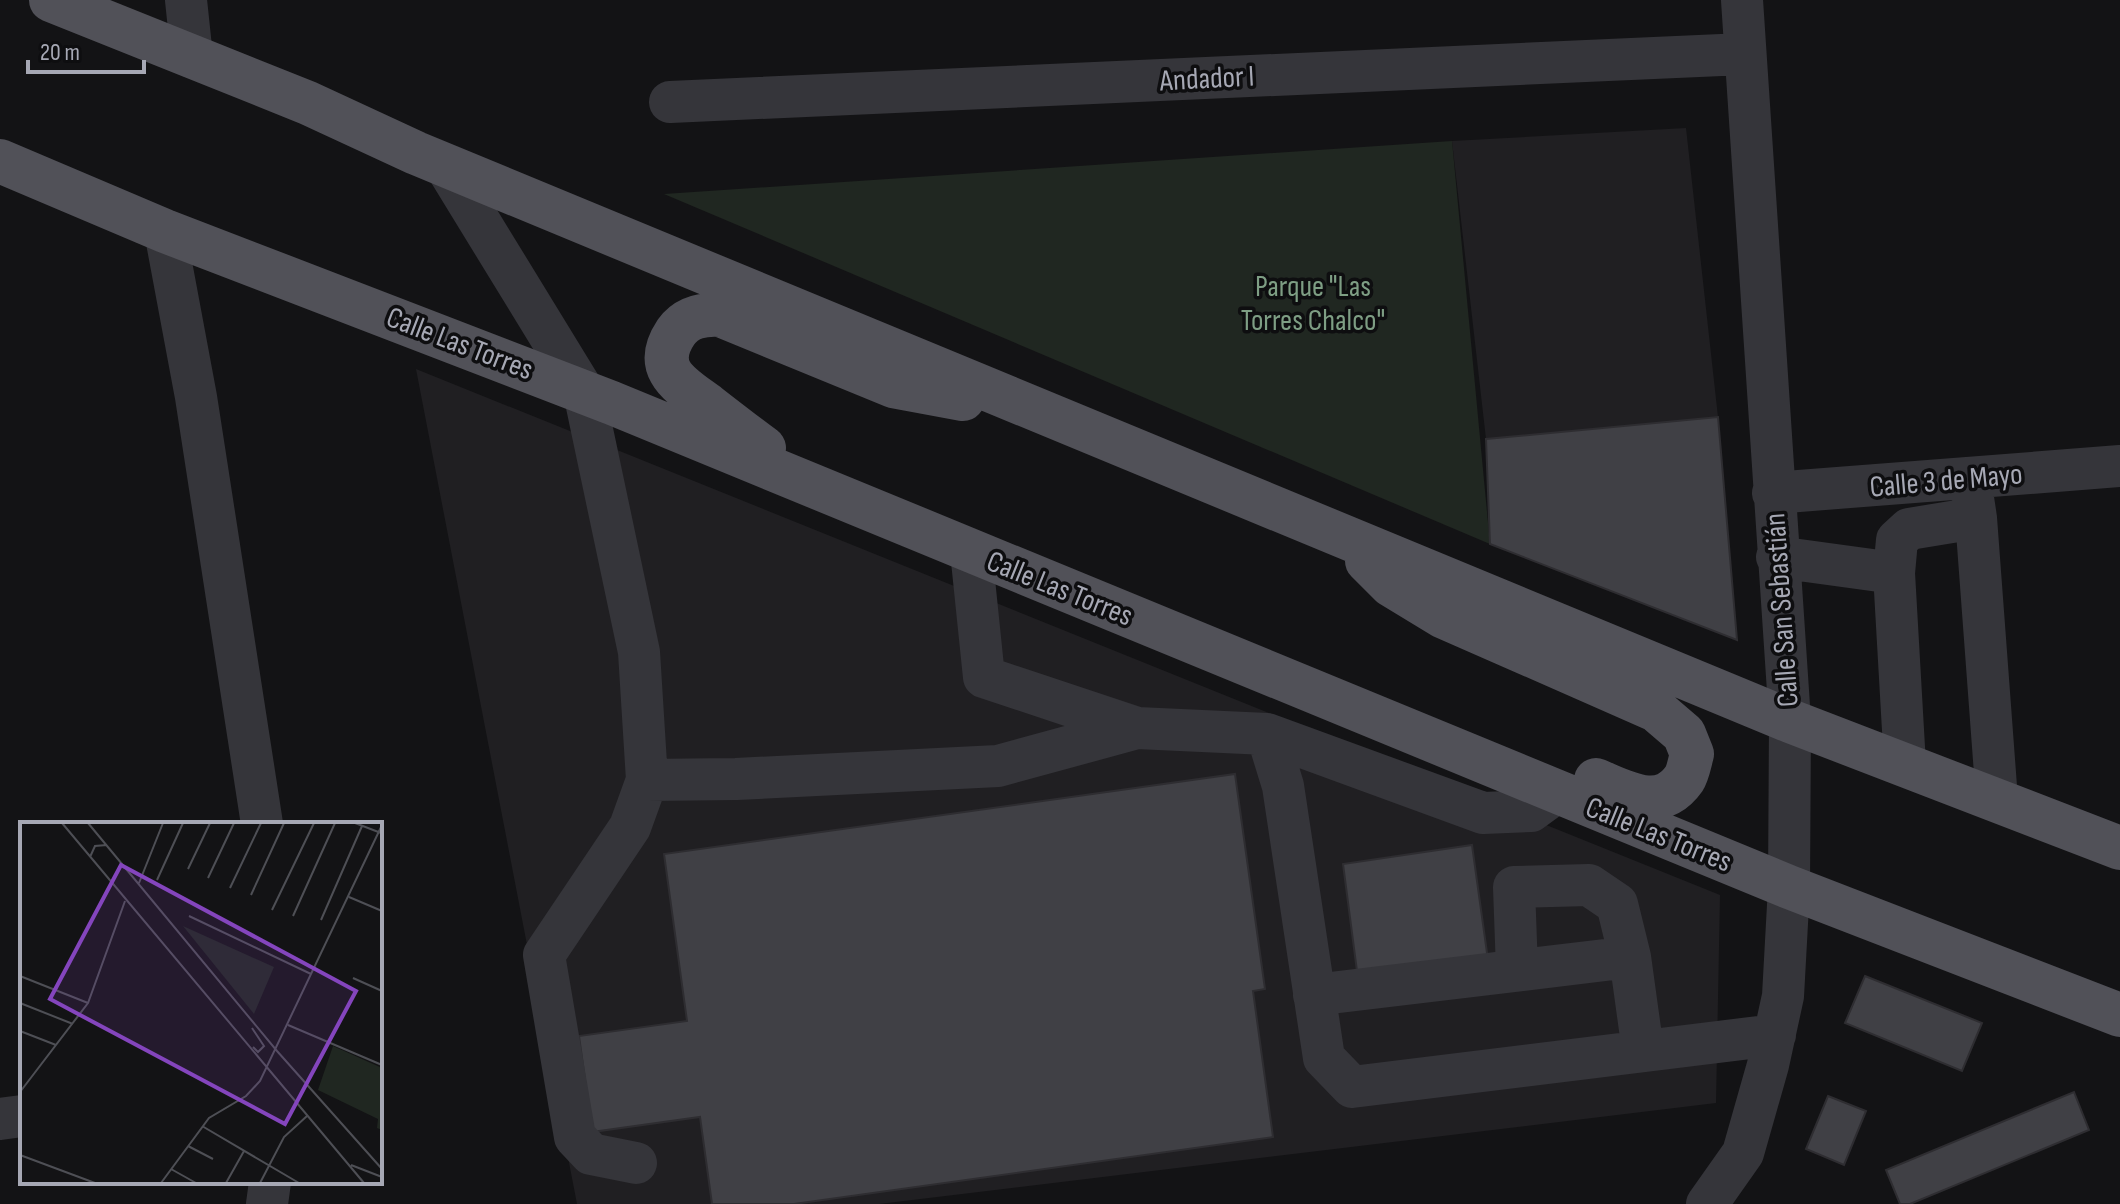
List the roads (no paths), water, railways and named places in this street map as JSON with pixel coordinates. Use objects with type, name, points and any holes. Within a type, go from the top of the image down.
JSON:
[{"type":"main road","points":[[51,0],[308,103],[445,165],[1790,721],[2120,848]]},
{"type":"main road","name":"Calle Las Torres","points":[[0,161],[165,231],[584,392],[1789,887],[2120,1015]]},
{"type":"main road","points":[[810,484],[686,392],[676,381],[669,368],[668,354],[672,339],[680,327],[692,318],[706,314],[720,315],[893,386],[1048,415]]},
{"type":"main road","points":[[1340,535],[1391,585],[1442,616],[1656,710],[1684,734],[1692,754],[1684,779],[1663,797],[1640,799],[1553,763],[1497,767]]},
{"type":"street","points":[[186,0],[192,57]]},
{"type":"street","name":"Calle San Sebastián","points":[[1707,1204],[1743,1153],[1775,1035],[1783,996],[1789,887],[1790,721],[1742,0]]},
{"type":"street","name":"Andador I","points":[[670,102],[1744,54]]},
{"type":"street","points":[[445,165],[584,392],[639,652],[647,780],[630,827],[544,955],[575,1137],[591,1154],[636,1163]]},
{"type":"street","points":[[165,231],[196,397],[262,822]]},
{"type":"street","name":"Calle 3 de Mayo","points":[[1773,493],[1973,498],[2120,466]]},
{"type":"street","points":[[1905,765],[1894,573],[1897,540],[1909,529],[1973,498],[1997,800]]},
{"type":"street","points":[[971,551],[984,677],[1137,728],[1267,734],[1483,813],[1531,811],[1557,792]]},
{"type":"street","points":[[1777,557],[1894,573]]},
{"type":"street","points":[[647,780],[998,766],[1137,728]]},
{"type":"street","points":[[1267,734],[1283,786],[1324,1058],[1352,1087],[1775,1035]]},
{"type":"street","points":[[1517,970],[1514,887],[1589,885],[1617,904],[1630,957],[1643,1051]]},
{"type":"street","points":[[1314,995],[1630,957]]},
{"type":"street","points":[[0,1119],[20,1116]]},
{"type":"street","points":[[267,1204],[270,1184]]},
{"type":"park label","name":"Parque \"Las Torres Chalco\"","points":[[1313,303]]}]
